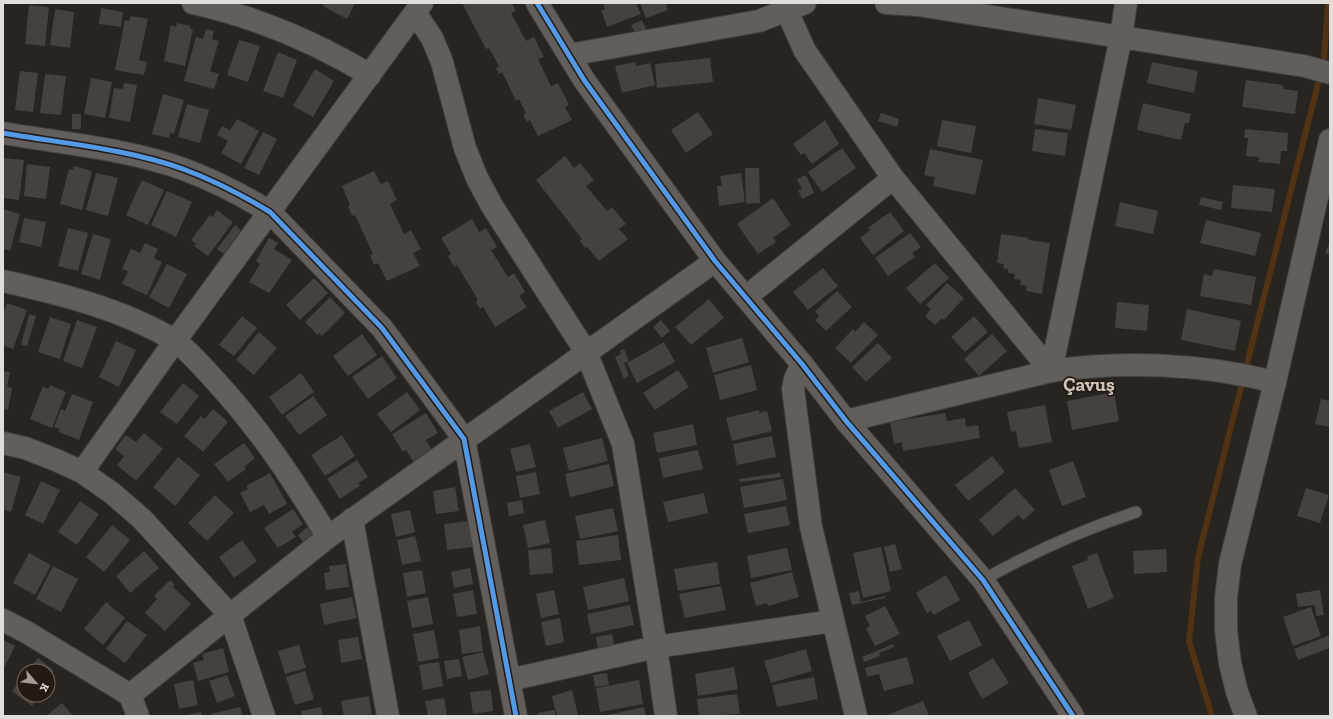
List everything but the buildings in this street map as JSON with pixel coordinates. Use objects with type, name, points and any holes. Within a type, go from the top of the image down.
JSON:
[{"type":"street","points":[[193,3],[217,8],[268,24],[316,45],[370,75]]},
{"type":"street","points":[[537,3],[584,80],[714,261],[802,364],[846,421],[983,580],[1074,716]]},
{"type":"street","points":[[886,3],[918,5],[1121,37],[1304,66],[1330,73]]},
{"type":"street","points":[[1051,371],[1121,37],[1126,3]]},
{"type":"street","points":[[568,55],[759,21],[793,6],[809,57],[893,178],[1051,371]]},
{"type":"street","points":[[82,472],[175,341],[419,8]]},
{"type":"street","points":[[419,8],[442,62],[465,148],[477,178],[492,206],[586,352],[623,444],[666,716]]},
{"type":"street","points":[[3,133],[142,157],[182,168],[217,183],[270,212],[382,328],[464,439],[516,716]]},
{"type":"street","points":[[1246,716],[1237,692],[1230,663],[1226,630],[1226,598],[1230,564],[1268,380],[1330,140]]},
{"type":"street","points":[[746,297],[893,178]]},
{"type":"street","points":[[130,695],[328,536],[714,261]]},
{"type":"street","points":[[3,281],[91,304],[134,321],[175,341],[234,400],[264,437],[290,475],[328,536]]},
{"type":"street","points":[[802,364],[794,380],[793,389],[811,527],[856,716]]},
{"type":"street","points":[[846,421],[1051,371],[1111,364],[1238,373],[1268,380]]},
{"type":"street","points":[[3,443],[25,448],[50,457],[82,472],[112,493],[142,519],[230,615],[264,716]]},
{"type":"street","points":[[352,519],[388,716]]},
{"type":"street","points":[[3,620],[28,633],[130,695],[138,716]]},
{"type":"street","points":[[509,680],[656,647],[833,621]]},
{"type":"lane","points":[[983,580],[1048,546],[1091,527],[1136,512]]},
{"type":"waterway","points":[[1212,716],[1189,641],[1198,557],[1324,60],[1328,3]]},
{"type":"cycle path","points":[[537,3],[584,80],[715,261],[802,364],[846,421],[983,580],[1073,716]]},
{"type":"cycle path","points":[[3,133],[94,147],[140,156],[183,169],[227,188],[270,212],[382,328],[464,439],[516,716]]},
{"type":"district","name":"Çavuş","points":[[1089,384]]}]
